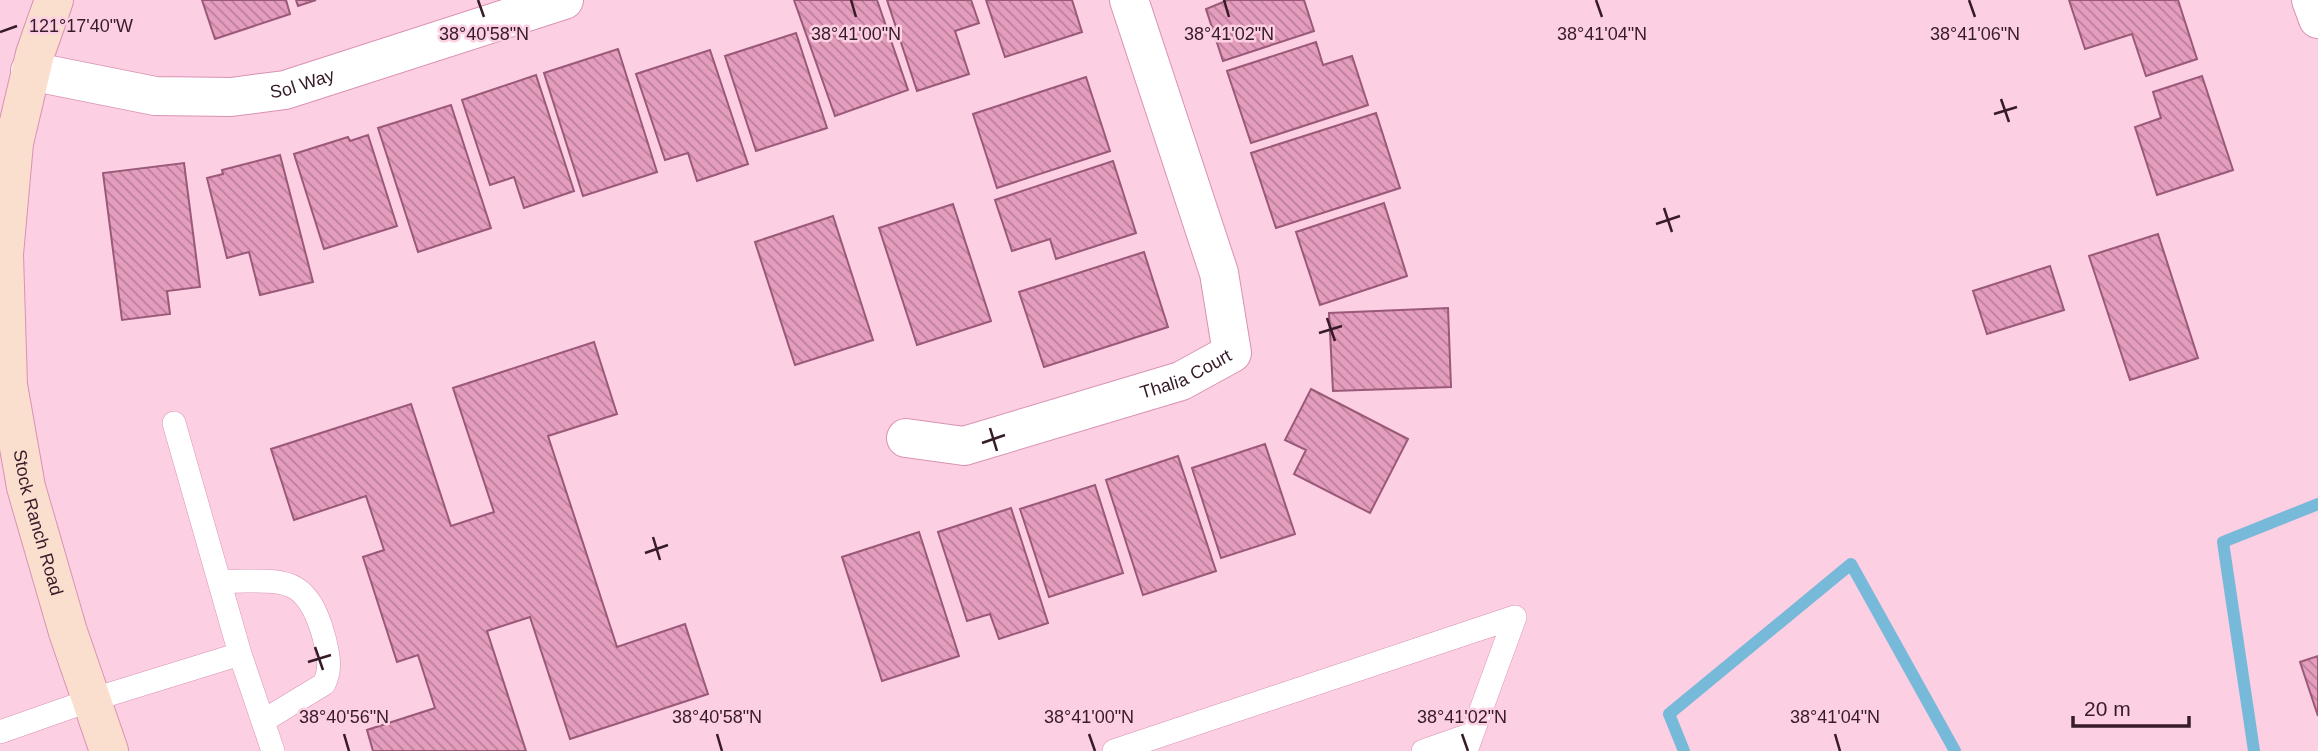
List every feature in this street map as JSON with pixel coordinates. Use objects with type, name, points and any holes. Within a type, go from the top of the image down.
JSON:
[{"type":"street","name":"Stock Ranch Road","points":[[54,0],[30,71],[14,144],[2,267],[3,321],[8,385],[26,486],[68,632],[109,751]]},
{"type":"street","name":"Sol Way","points":[[30,71],[155,96],[231,97],[285,90],[564,0]]},
{"type":"street","name":"Thalia Court","points":[[906,438],[964,446],[1181,381],[1232,353],[1219,273],[1129,0]]},
{"type":"street","points":[[2311,0],[2318,19]]},
{"type":"lane","points":[[174,423],[240,654],[273,751]]},
{"type":"lane","points":[[219,581],[282,582],[293,586],[309,598],[321,628],[330,662],[324,684],[263,721]]},
{"type":"lane","points":[[1114,751],[1515,617],[1469,742],[1423,751]]},
{"type":"lane","points":[[0,732],[91,700],[240,654]]},
{"type":"building","points":[[202,0],[286,0],[290,14],[215,39]]},
{"type":"building","points":[[296,0],[316,0],[298,6]]},
{"type":"building","points":[[794,0],[877,0],[908,90],[835,116]]},
{"type":"building","points":[[887,0],[971,0],[979,23],[955,31],[969,74],[917,91]]},
{"type":"building","points":[[986,0],[1072,0],[1082,32],[1005,57]]},
{"type":"building","points":[[1228,0],[1304,0],[1314,31],[1223,61],[1206,9]]},
{"type":"building","points":[[2069,0],[2178,0],[2197,59],[2146,76],[2132,34],[2085,49]]},
{"type":"building","points":[[796,33],[827,128],[756,151],[725,56]]},
{"type":"building","points":[[1316,42],[1323,65],[1352,56],[1368,105],[1251,143],[1227,71]]},
{"type":"building","points":[[618,49],[657,172],[583,196],[544,73]]},
{"type":"building","points":[[710,50],[748,164],[697,181],[688,153],[665,160],[636,74]]},
{"type":"building","points":[[536,75],[574,191],[524,208],[514,177],[490,185],[462,100]]},
{"type":"building","points":[[2202,76],[2233,170],[2157,195],[2135,127],[2161,118],[2153,92]]},
{"type":"building","points":[[1086,77],[1110,151],[997,188],[973,114]]},
{"type":"building","points":[[451,105],[491,228],[418,252],[378,128]]},
{"type":"building","points":[[1376,113],[1400,188],[1276,228],[1251,153]]},
{"type":"building","points":[[368,135],[397,226],[324,249],[294,154],[348,137],[350,141]]},
{"type":"building","points":[[280,155],[313,282],[260,295],[249,252],[227,258],[207,178],[223,174],[222,170]]},
{"type":"building","points":[[1113,161],[1136,233],[1056,259],[1050,239],[1012,251],[995,200]]},
{"type":"building","points":[[184,163],[200,287],[167,291],[170,314],[122,320],[103,173]]},
{"type":"building","points":[[1384,203],[1407,276],[1320,305],[1296,232]]},
{"type":"building","points":[[953,204],[991,321],[917,345],[879,228]]},
{"type":"building","points":[[833,216],[873,340],[795,365],[755,242]]},
{"type":"building","points":[[2158,234],[2198,358],[2130,380],[2089,256]]},
{"type":"building","points":[[1144,252],[1168,327],[1044,367],[1019,292]]},
{"type":"building","points":[[2050,266],[2064,310],[1987,334],[1973,291]]},
{"type":"building","points":[[1448,308],[1451,387],[1333,391],[1329,313]]},
{"type":"building","points":[[594,342],[617,414],[548,436],[617,647],[685,624],[708,694],[570,739],[530,617],[487,631],[526,751],[373,751],[367,730],[435,708],[418,655],[397,662],[363,557],[384,550],[366,496],[294,520],[271,449],[411,404],[451,526],[494,512],[453,388]]},
{"type":"building","points":[[1311,389],[1408,439],[1370,513],[1294,474],[1306,450],[1285,440]]},
{"type":"building","points":[[1265,444],[1295,534],[1221,558],[1192,468]]},
{"type":"building","points":[[1178,456],[1216,571],[1143,595],[1106,480]]},
{"type":"building","points":[[1095,485],[1123,573],[1049,597],[1020,509]]},
{"type":"building","points":[[1011,508],[1048,623],[999,639],[990,614],[967,621],[938,532]]},
{"type":"building","points":[[919,532],[959,656],[882,681],[842,557]]},
{"type":"building","points":[[2318,656],[2318,716],[2300,662]]},
{"type":"waterway","points":[[2254,751],[2223,542],[2318,504]]},
{"type":"waterway","points":[[1684,751],[1669,714],[1851,564],[1955,751]]}]
